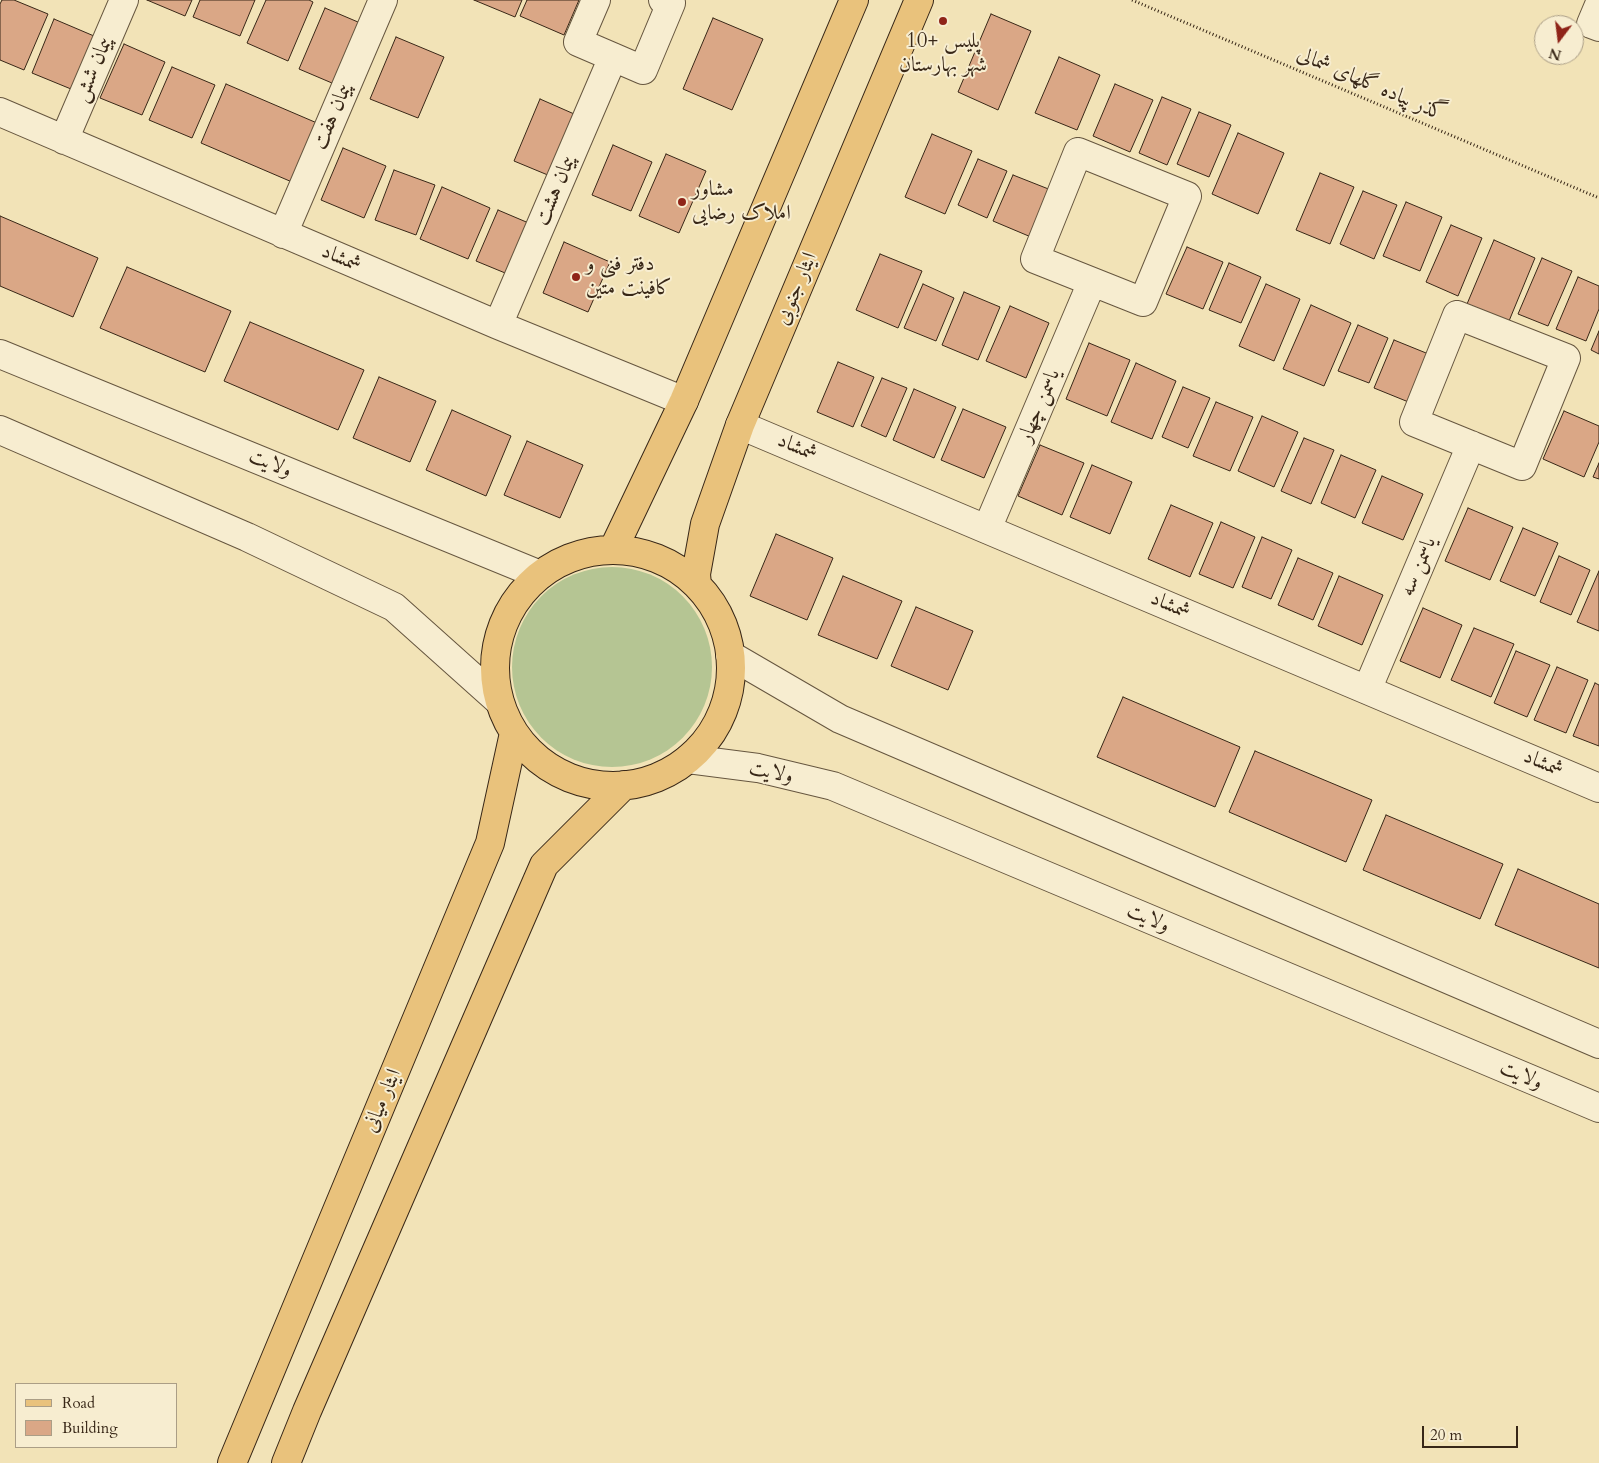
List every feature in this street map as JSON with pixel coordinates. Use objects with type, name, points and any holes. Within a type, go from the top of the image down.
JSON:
[{"type":"main road","points":[[613,550],[684,401],[854,0]]},
{"type":"main road","name":"ایثار جنوبی","points":[[697,585],[696,574],[705,524],[740,424],[919,0]]},
{"type":"main road","points":[[613,550],[644,554],[673,566],[697,585],[713,606],[725,630],[730,655],[730,685],[722,712],[708,738],[688,759],[658,777],[624,785],[592,784],[562,774],[535,757],[514,733],[499,701],[494,673],[496,645],[505,618],[520,594],[540,575],[557,564],[574,556],[594,551],[613,550]]},
{"type":"main road","name":"ایثار میانی","points":[[232,1463],[490,843],[514,733]]},
{"type":"main road","points":[[286,1463],[544,865],[624,785]]},
{"type":"street","name":"پیمان شش","points":[[64,140],[124,0]]},
{"type":"street","name":"پیمان هفت","points":[[283,234],[383,0]]},
{"type":"street","points":[[596,0],[578,42],[643,70],[671,4],[663,0]]},
{"type":"street","points":[[1599,5],[1591,24],[1599,27]]},
{"type":"street","name":"پیمان هشت","points":[[498,326],[613,57]]},
{"type":"street","name":"شمشاد","points":[[0,112],[498,326],[684,401]]},
{"type":"street","points":[[1078,152],[1187,196],[1143,302],[1092,282],[1035,259],[1078,152]]},
{"type":"street","name":"یاسمن چهار","points":[[987,529],[1092,282]]},
{"type":"street","points":[[1457,315],[1566,358],[1522,466],[1471,445],[1414,422],[1457,315]]},
{"type":"street","name":"ولایت","points":[[0,354],[540,575]]},
{"type":"street","name":"شمشاد","points":[[740,424],[1599,788]]},
{"type":"street","points":[[0,430],[247,537],[394,608],[499,701]]},
{"type":"street","name":"یاسمن سه","points":[[1367,690],[1471,445]]},
{"type":"street","points":[[730,655],[840,719],[1599,1044]]},
{"type":"street","name":"ولایت","points":[[688,759],[758,768],[834,786],[1599,1108]]},
{"type":"path","name":"گذر پیاده گلهای شمالی","points":[[1132,0],[1599,198]]},
{"type":"green space","points":[[602,567],[622,567],[641,571],[659,579],[683,596],[695,611],[708,638],[712,667],[708,696],[695,723],[683,738],[668,750],[641,763],[622,767],[602,767],[583,763],[565,755],[541,738],[529,723],[516,696],[512,677],[512,657],[516,638],[524,620],[541,596],[556,584],[583,571]]},
{"type":"building","points":[[2,0],[14,0],[48,14],[24,70],[0,60],[0,4]]},
{"type":"building","points":[[147,0],[192,0],[185,16]]},
{"type":"building","points":[[200,0],[255,0],[240,36],[193,17]]},
{"type":"building","points":[[266,0],[309,0],[313,2],[288,61],[247,43]]},
{"type":"building","points":[[474,0],[522,0],[515,17]]},
{"type":"building","points":[[527,0],[579,0],[564,35],[520,16]]},
{"type":"building","points":[[325,8],[365,25],[339,86],[299,69]]},
{"type":"building","points":[[991,14],[1031,31],[998,110],[958,92]]},
{"type":"building","points":[[713,18],[763,39],[732,110],[683,89]]},
{"type":"building","points":[[54,19],[94,36],[71,89],[32,73]]},
{"type":"building","points":[[396,37],[444,57],[418,118],[370,99]]},
{"type":"building","points":[[124,44],[165,62],[142,115],[100,98]]},
{"type":"building","points":[[1059,57],[1100,75],[1077,130],[1035,113]]},
{"type":"building","points":[[172,67],[215,85],[192,138],[149,120]]},
{"type":"building","points":[[226,84],[317,123],[292,182],[201,143]]},
{"type":"building","points":[[1115,84],[1153,100],[1130,152],[1093,136]]},
{"type":"building","points":[[1162,97],[1191,109],[1167,165],[1139,153]]},
{"type":"building","points":[[540,99],[581,117],[555,178],[514,161]]},
{"type":"building","points":[[1199,112],[1231,125],[1209,177],[1177,164]]},
{"type":"building","points":[[1238,133],[1284,153],[1258,214],[1212,194]]},
{"type":"building","points":[[932,134],[972,151],[945,214],[905,197]]},
{"type":"building","points":[[613,145],[652,162],[631,211],[592,195]]},
{"type":"building","points":[[343,148],[386,166],[364,218],[321,200]]},
{"type":"building","points":[[666,154],[706,171],[679,233],[639,216]]},
{"type":"building","points":[[978,159],[1007,171],[987,218],[958,205]]},
{"type":"building","points":[[394,170],[435,185],[416,235],[375,220]]},
{"type":"building","points":[[1320,173],[1354,187],[1330,244],[1296,230]]},
{"type":"building","points":[[1013,175],[1051,190],[1031,237],[993,221]]},
{"type":"building","points":[[442,187],[490,208],[468,259],[420,239]]},
{"type":"building","points":[[1363,191],[1397,205],[1374,259],[1340,244]]},
{"type":"building","points":[[1406,202],[1442,217],[1420,271],[1383,256]]},
{"type":"building","points":[[498,210],[531,224],[510,275],[476,261]]},
{"type":"building","points":[[0,216],[98,258],[73,317],[0,286]]},
{"type":"building","points":[[1451,225],[1482,238],[1458,296],[1426,282]]},
{"type":"building","points":[[1494,240],[1535,258],[1509,321],[1467,304]]},
{"type":"building","name":"دفتر فنی و کافینت متین","points":[[564,242],[610,262],[588,312],[543,293]]},
{"type":"building","points":[[1187,247],[1223,262],[1203,309],[1166,294]]},
{"type":"building","points":[[880,254],[922,271],[898,328],[856,310]]},
{"type":"building","points":[[1542,258],[1572,271],[1548,326],[1518,314]]},
{"type":"building","points":[[1229,263],[1261,277],[1241,323],[1209,310]]},
{"type":"building","points":[[127,267],[231,311],[205,372],[100,328]]},
{"type":"building","points":[[1578,277],[1599,286],[1599,309],[1586,341],[1556,329]]},
{"type":"building","points":[[923,284],[954,298],[936,341],[904,328]]},
{"type":"building","points":[[1266,284],[1300,299],[1274,361],[1239,346]]},
{"type":"building","points":[[964,292],[1000,307],[978,360],[942,345]]},
{"type":"building","points":[[1311,305],[1351,323],[1324,386],[1283,369]]},
{"type":"building","points":[[1010,306],[1049,323],[1026,378],[986,361]]},
{"type":"building","points":[[250,322],[364,370],[338,430],[224,381]]},
{"type":"building","points":[[1358,325],[1388,338],[1369,383],[1338,371]]},
{"type":"building","points":[[1599,331],[1599,354],[1591,350]]},
{"type":"building","points":[[1394,340],[1431,355],[1411,403],[1374,388]]},
{"type":"building","points":[[1089,343],[1130,360],[1107,416],[1066,399]]},
{"type":"building","points":[[838,362],[874,377],[853,427],[817,412]]},
{"type":"building","points":[[1136,363],[1176,381],[1152,439],[1111,422]]},
{"type":"building","points":[[379,377],[436,401],[410,462],[353,438]]},
{"type":"building","points":[[882,378],[907,388],[886,437],[861,426]]},
{"type":"building","points":[[1183,387],[1210,398],[1188,448],[1162,437]]},
{"type":"building","points":[[914,389],[956,407],[934,458],[893,440]]},
{"type":"building","points":[[1216,402],[1253,417],[1230,471],[1193,456]]},
{"type":"building","points":[[963,409],[1006,427],[984,478],[941,460]]},
{"type":"building","points":[[452,410],[511,436],[486,496],[426,470]]},
{"type":"building","points":[[1564,411],[1599,426],[1599,442],[1584,477],[1543,459]]},
{"type":"building","points":[[1262,416],[1298,432],[1274,487],[1238,471]]},
{"type":"building","points":[[1304,438],[1334,450],[1311,504],[1281,491]]},
{"type":"building","points":[[527,441],[583,465],[560,518],[504,495]]},
{"type":"building","points":[[1040,445],[1084,463],[1062,515],[1018,496]]},
{"type":"building","points":[[1341,455],[1376,470],[1355,518],[1321,503]]},
{"type":"building","points":[[1599,463],[1599,479],[1593,477]]},
{"type":"building","points":[[1092,465],[1132,482],[1110,534],[1070,517]]},
{"type":"building","points":[[1382,476],[1423,494],[1403,540],[1362,523]]},
{"type":"building","points":[[1171,505],[1213,523],[1190,577],[1148,559]]},
{"type":"building","points":[[1468,508],[1513,527],[1490,580],[1445,561]]},
{"type":"building","points":[[1221,522],[1255,537],[1233,588],[1199,574]]},
{"type":"building","points":[[1523,528],[1558,543],[1535,596],[1500,581]]},
{"type":"building","points":[[776,534],[833,558],[807,620],[750,596]]},
{"type":"building","points":[[1262,537],[1292,550],[1271,599],[1242,587]]},
{"type":"building","points":[[1559,556],[1590,570],[1571,615],[1540,602]]},
{"type":"building","points":[[1298,558],[1333,573],[1313,620],[1278,605]]},
{"type":"building","points":[[1599,571],[1599,631],[1577,622]]},
{"type":"building","points":[[843,576],[902,601],[877,659],[818,635]]},
{"type":"building","points":[[1339,576],[1383,595],[1362,645],[1318,626]]},
{"type":"building","points":[[916,607],[973,631],[948,690],[891,666]]},
{"type":"building","points":[[1423,608],[1462,625],[1440,678],[1400,661]]},
{"type":"building","points":[[1474,628],[1514,644],[1491,697],[1451,680]]},
{"type":"building","points":[[1516,651],[1550,665],[1527,717],[1494,703]]},
{"type":"building","points":[[1557,667],[1588,680],[1566,733],[1534,720]]},
{"type":"building","points":[[1595,683],[1599,685],[1599,746],[1573,736]]},
{"type":"building","points":[[1123,697],[1240,747],[1215,807],[1097,757]]},
{"type":"building","points":[[1255,751],[1372,800],[1346,862],[1229,812]]},
{"type":"building","points":[[1386,815],[1503,864],[1480,919],[1363,870]]},
{"type":"building","points":[[1518,869],[1599,904],[1599,968],[1495,925]]},
{"type":"place","name":"پلیس +10 شهر بهارستان","points":[[943,21]]},
{"type":"place","name":"مشاور املاک رضایی","points":[[682,202]]},
{"type":"place","name":"دفتر فنی و کافینت متین","points":[[576,277]]}]
